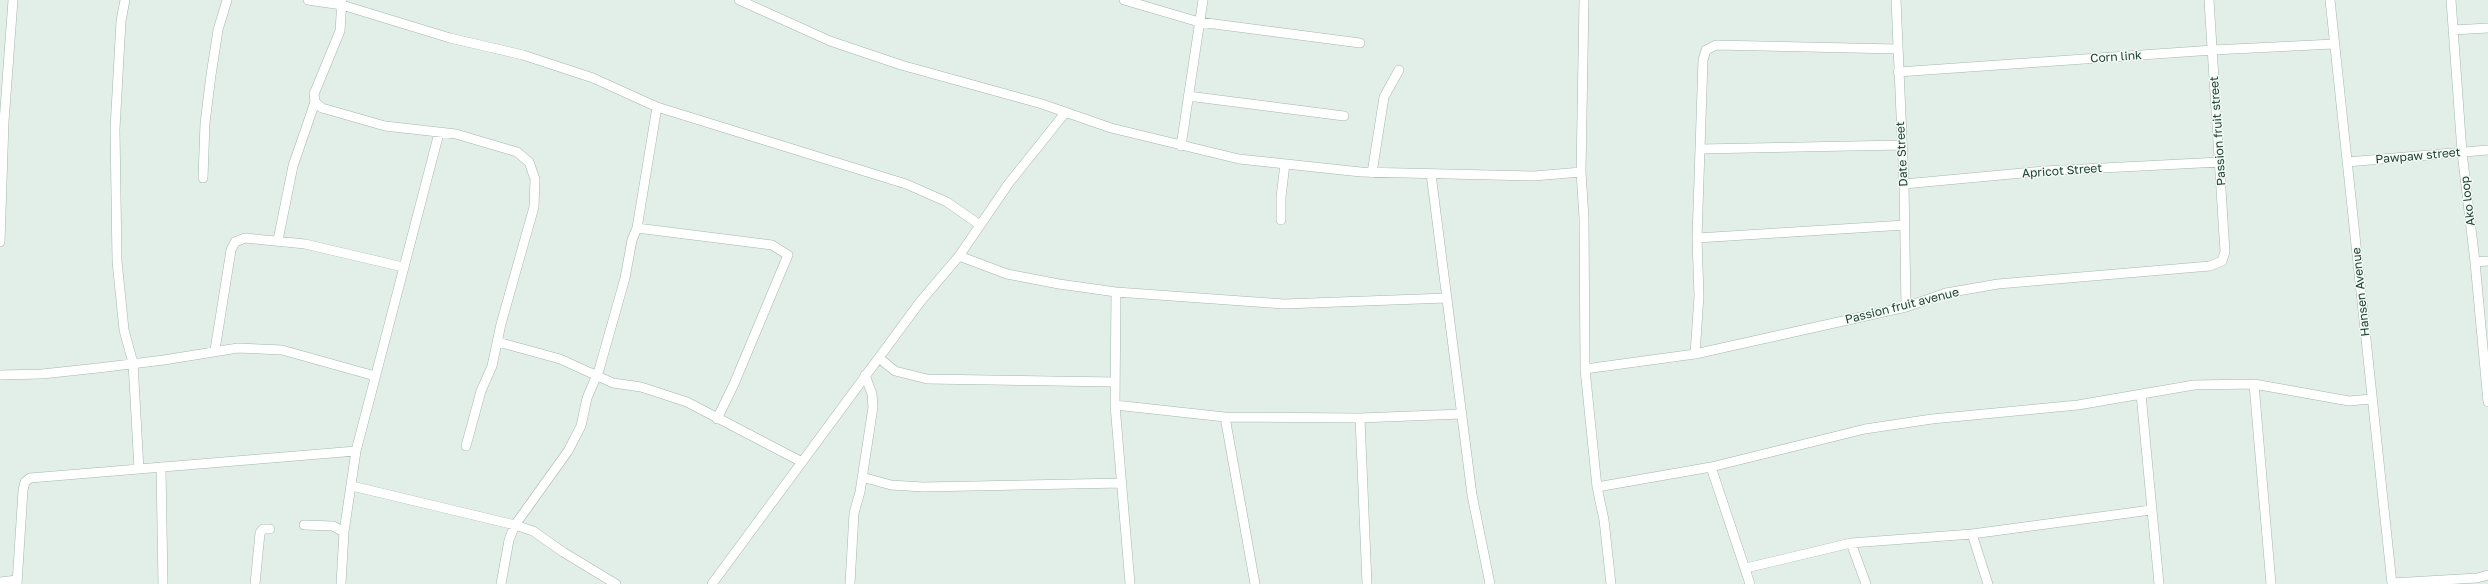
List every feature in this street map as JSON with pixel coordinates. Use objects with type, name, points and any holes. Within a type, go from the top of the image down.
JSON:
[{"type":"street","points":[[0,242],[4,122],[13,0]]},
{"type":"street","points":[[125,0],[120,21],[115,129],[117,261],[124,330],[132,363],[139,469]]},
{"type":"street","points":[[203,178],[205,123],[211,74],[218,30],[227,0]]},
{"type":"street","points":[[308,0],[342,3],[450,38],[523,55],[592,78],[657,107],[906,184],[947,202],[980,225]]},
{"type":"street","points":[[740,0],[830,41],[901,64],[1042,104],[1111,128],[1239,159],[1372,172],[1534,176],[1581,172]]},
{"type":"street","points":[[1124,0],[1199,22],[1360,43]]},
{"type":"street","points":[[1181,146],[1203,0]]},
{"type":"street","points":[[1584,0],[1581,172],[1584,218],[1585,369],[1597,487],[1604,520],[1611,584]]},
{"type":"street","name":"Date Street","points":[[1896,0],[1904,184],[1906,307]]},
{"type":"street","name":"Passion fruit street","points":[[2209,0],[2226,252],[2222,261]]},
{"type":"street","name":"Hansen Avenue","points":[[2330,0],[2371,399],[2392,584]]},
{"type":"street","name":"Ako loop","points":[[2450,0],[2462,152],[2476,262],[2488,402]]},
{"type":"street","points":[[278,240],[293,166],[315,102],[314,94],[340,31],[342,3]]},
{"type":"street","points":[[2453,30],[2488,28]]},
{"type":"street","name":"Corn link","points":[[1898,72],[2213,50],[2334,44]]},
{"type":"street","points":[[1696,354],[1699,296],[1697,238],[1703,60],[1706,50],[1716,45],[1897,49]]},
{"type":"street","points":[[1372,172],[1384,97],[1399,70]]},
{"type":"street","points":[[1188,96],[1344,116]]},
{"type":"street","points":[[315,102],[322,108],[352,118],[385,126],[419,128],[439,133],[456,134],[517,152],[529,162],[535,179],[534,207],[501,324],[498,342],[481,392],[466,446]]},
{"type":"street","points":[[502,584],[509,540],[515,525],[568,451],[581,426],[587,398],[596,376],[625,278],[632,240],[637,228],[657,107]]},
{"type":"street","points":[[712,584],[865,375],[920,302],[959,256],[1008,183],[1065,113]]},
{"type":"street","points":[[341,584],[344,532],[356,451],[439,133]]},
{"type":"street","points":[[1700,149],[1902,145]]},
{"type":"street","name":"Pawpaw street","points":[[2347,162],[2488,150]]},
{"type":"street","name":"Apricot Street","points":[[1904,184],[2044,171],[2220,162]]},
{"type":"street","points":[[1281,220],[1281,197],[1285,164]]},
{"type":"street","points":[[1432,174],[1472,495],[1490,584]]},
{"type":"street","points":[[1697,238],[1905,225]]},
{"type":"street","points":[[637,228],[772,245],[788,255],[734,384],[717,419]]},
{"type":"street","points":[[215,350],[231,250],[235,242],[245,238],[278,240],[305,244],[403,267]]},
{"type":"street","points":[[959,256],[1007,274],[1059,284],[1116,292],[1284,304],[1447,298]]},
{"type":"street","name":"Passion fruit avenue","points":[[1585,369],[1696,354],[1906,307],[1946,293],[1998,284],[2210,266],[2222,261]]},
{"type":"street","points":[[2476,262],[2488,261]]},
{"type":"street","points":[[1116,292],[1115,405],[1130,584]]},
{"type":"street","points":[[498,342],[560,359],[613,383],[641,387],[687,402],[802,462]]},
{"type":"street","points":[[0,374],[42,374],[164,360],[215,350],[238,348],[282,350],[375,376]]},
{"type":"street","points":[[879,358],[895,371],[927,379],[1115,382]]},
{"type":"street","points":[[850,584],[854,513],[862,477],[873,400],[865,375]]},
{"type":"street","points":[[1597,487],[1711,466],[1865,429],[1932,419],[2078,405],[2194,385],[2254,384],[2349,400],[2371,399]]},
{"type":"street","points":[[2254,384],[2271,584]]},
{"type":"street","points":[[2141,394],[2159,584]]},
{"type":"street","points":[[1115,405],[1225,417],[1360,418],[1462,414]]},
{"type":"street","points":[[1225,417],[1255,584]]},
{"type":"street","points":[[1360,418],[1366,584]]},
{"type":"street","points":[[0,582],[17,582],[25,482],[30,478],[356,451]]},
{"type":"street","points":[[1711,466],[1746,568],[1750,584]]},
{"type":"street","points":[[161,467],[163,584]]},
{"type":"street","points":[[862,477],[891,485],[922,487],[1122,483]]},
{"type":"street","points":[[352,486],[515,525],[533,531],[563,552],[616,584]]},
{"type":"street","points":[[1746,568],[1851,543],[1972,534],[2151,510]]},
{"type":"street","points":[[304,525],[333,526],[344,532]]},
{"type":"street","points":[[255,584],[260,533],[263,529],[270,529]]},
{"type":"street","points":[[1972,534],[1988,584]]},
{"type":"street","points":[[1851,543],[1866,584]]},
{"type":"street","points":[[2392,584],[2477,578],[2488,575]]}]
